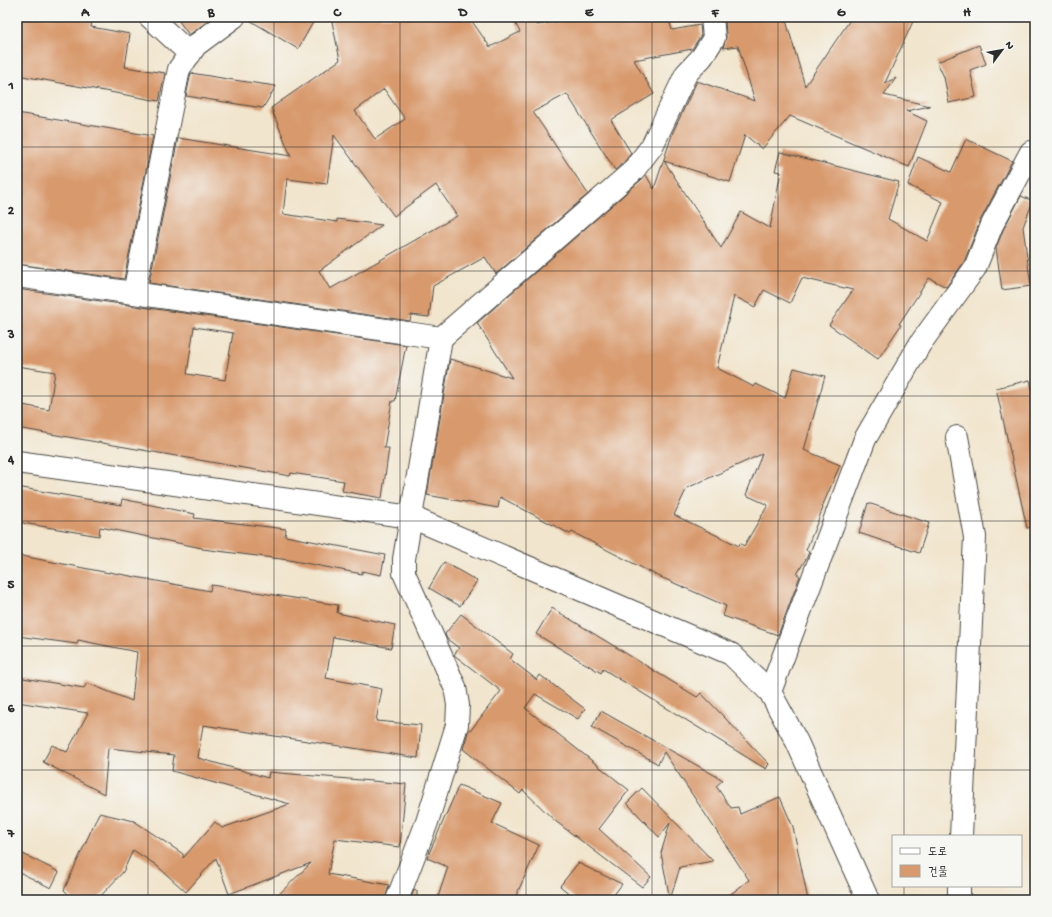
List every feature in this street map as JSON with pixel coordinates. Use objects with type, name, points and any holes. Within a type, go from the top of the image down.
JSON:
[{"type":"street","points":[[150,17],[190,54]]},
{"type":"street","points":[[134,293],[179,69],[196,46],[234,17]]},
{"type":"street","points":[[397,900],[427,822],[457,725],[458,705],[455,687],[404,573],[404,559],[441,338],[632,172],[652,146],[686,74],[702,57],[714,38],[712,17]]},
{"type":"street","points":[[770,692],[865,440],[920,344],[975,268],[992,225],[1031,152]]},
{"type":"street","points":[[17,276],[441,338]]},
{"type":"street","points":[[957,437],[975,536],[962,835]]},
{"type":"street","points":[[17,462],[411,517],[731,654],[770,692],[797,742],[868,900]]},
{"type":"street","points":[[959,887],[959,900]]},
{"type":"building","points":[[17,17],[93,17],[91,27],[130,34],[125,67],[165,73],[159,101],[17,75]]},
{"type":"building","points":[[176,17],[213,17],[189,35]]},
{"type":"building","points":[[246,17],[316,17],[298,49]]},
{"type":"building","points":[[331,17],[469,17],[490,47],[520,32],[512,17],[532,17],[537,25],[580,17],[668,17],[672,30],[700,25],[701,35],[692,49],[634,60],[654,94],[611,120],[631,153],[615,170],[567,94],[533,112],[588,194],[496,274],[485,257],[433,286],[429,317],[411,315],[410,321],[149,283],[178,138],[291,156],[271,108],[340,60]],"holes":[[[384,89],[405,119],[375,139],[355,111]],[[334,135],[394,216],[436,185],[457,216],[330,289],[319,271],[382,225],[337,219],[337,222],[283,214],[287,179],[327,184]]]},
{"type":"building","points":[[725,17],[785,17],[805,86],[852,17],[915,17],[885,83],[896,78],[884,95],[930,106],[906,111],[927,121],[909,167],[790,116],[762,149],[745,135],[730,182],[664,161],[721,248],[741,212],[770,228],[781,172],[775,171],[780,152],[899,182],[888,219],[927,241],[943,202],[908,185],[918,157],[951,172],[966,139],[1012,161],[981,219],[964,262],[946,287],[929,278],[899,324],[901,325],[878,359],[829,325],[853,290],[802,278],[790,303],[764,290],[755,307],[734,296],[717,368],[754,387],[756,384],[785,398],[794,368],[825,376],[804,450],[840,465],[806,550],[809,552],[797,574],[800,576],[778,635],[723,616],[726,606],[656,575],[572,532],[570,534],[500,497],[498,508],[427,495],[450,359],[512,378],[477,323],[646,175],[654,189],[673,132],[697,81],[755,101],[738,46],[723,48],[726,37]],"holes":[[[762,454],[746,495],[768,505],[744,546],[740,543],[739,546],[674,515],[687,488]]]},
{"type":"building","points":[[979,45],[986,64],[970,70],[976,97],[949,103],[944,77],[937,62]]},
{"type":"building","points":[[191,73],[276,86],[263,108],[186,96]]},
{"type":"building","points":[[17,113],[153,136],[124,279],[17,264]]},
{"type":"building","points":[[1021,196],[1033,201],[1023,227],[1031,286],[1002,290],[996,248],[1003,230]]},
{"type":"building","points":[[17,289],[406,345],[395,401],[392,401],[384,448],[389,448],[382,498],[342,491],[344,481],[291,473],[290,476],[17,428],[17,404],[49,410],[55,372],[17,366]],"holes":[[[194,327],[233,333],[225,380],[187,374]]]},
{"type":"building","points":[[1030,380],[1035,401],[1035,527],[1027,528],[996,388]]},
{"type":"building","points":[[17,487],[121,505],[122,499],[195,514],[194,518],[286,529],[285,536],[385,555],[381,575],[362,571],[362,574],[289,560],[202,549],[100,527],[99,536],[17,522]]},
{"type":"building","points":[[868,503],[929,523],[919,553],[859,533]]},
{"type":"building","points":[[17,555],[210,591],[211,585],[338,605],[337,613],[395,625],[391,648],[333,637],[326,678],[382,689],[376,721],[421,725],[418,758],[203,725],[198,758],[268,778],[269,772],[406,784],[400,847],[335,839],[328,874],[389,885],[385,900],[273,900],[311,863],[229,894],[216,858],[186,892],[156,865],[133,850],[123,872],[97,900],[74,900],[64,890],[99,813],[134,821],[183,854],[183,858],[215,822],[222,828],[290,804],[172,771],[174,755],[108,748],[104,794],[43,762],[52,745],[67,752],[88,713],[17,702],[17,677],[84,688],[87,683],[132,701],[137,652],[78,640],[77,644],[17,636]]},
{"type":"building","points":[[444,562],[477,581],[460,606],[429,588]]},
{"type":"building","points":[[552,608],[697,697],[701,693],[769,764],[766,769],[603,669],[601,673],[536,634]]},
{"type":"building","points":[[461,614],[513,654],[510,659],[537,680],[540,675],[585,709],[578,719],[535,694],[525,708],[629,790],[599,829],[651,877],[642,887],[554,820],[523,790],[520,794],[463,749],[468,732],[501,691],[454,655],[459,648],[447,639],[445,634]]},
{"type":"building","points":[[601,711],[723,780],[716,786],[731,808],[738,807],[740,814],[780,797],[793,827],[808,900],[723,900],[749,880],[664,752],[658,764],[592,727]]},
{"type":"building","points":[[459,785],[502,803],[492,823],[539,845],[514,900],[437,900],[448,867],[427,858]]},
{"type":"building","points":[[642,788],[713,861],[680,867],[670,900],[661,853],[670,823],[659,837],[627,803]]},
{"type":"building","points":[[17,851],[59,872],[51,888],[17,871]]},
{"type":"building","points":[[578,863],[622,884],[610,900],[577,900],[560,886]]},
{"type":"building","points":[[414,890],[417,891],[417,900],[410,900]]}]
